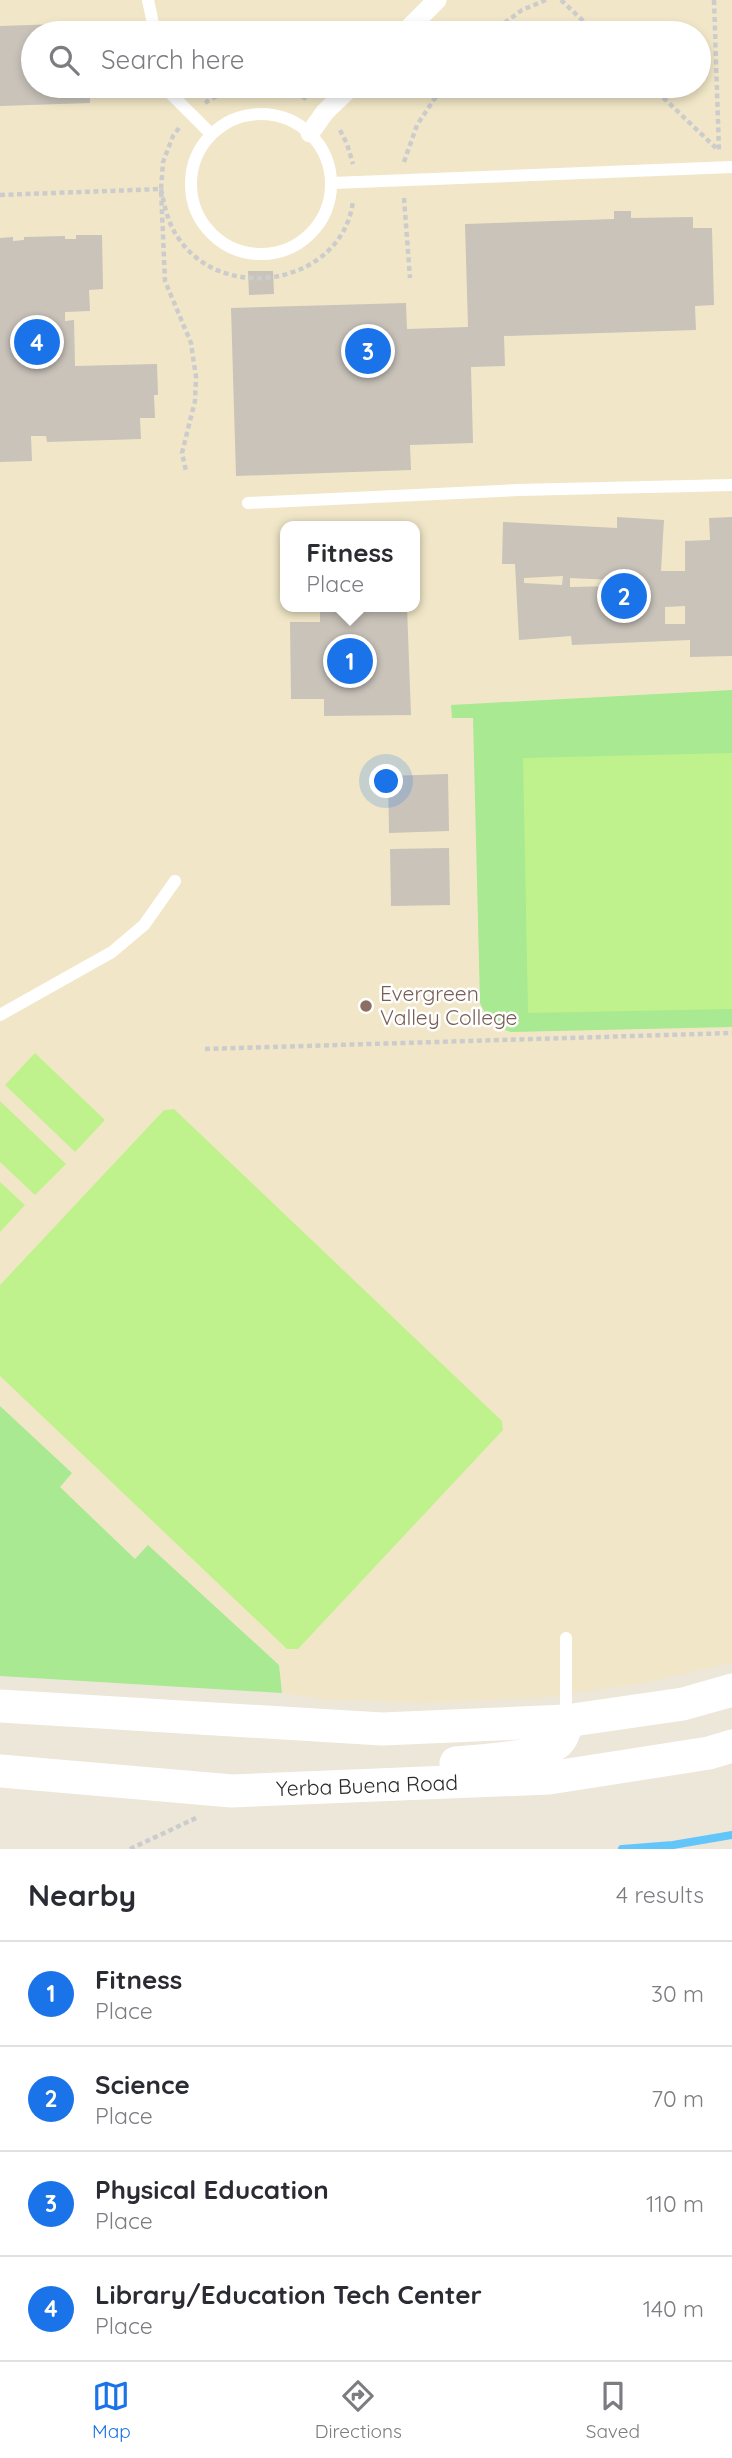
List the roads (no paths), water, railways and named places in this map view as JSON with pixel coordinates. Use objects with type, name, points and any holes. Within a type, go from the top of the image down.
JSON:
[{"type":"street","points":[[417,21],[437,0]]},
{"type":"street","points":[[310,133],[340,98]]},
{"type":"street","points":[[0,1706],[382,1729],[566,1721],[683,1704],[732,1690]]},
{"type":"street","points":[[399,1784],[434,1766],[538,1752],[557,1743],[564,1733],[566,1721]]},
{"type":"street","name":"Yerba Buena Road","points":[[0,1771],[232,1791],[349,1788],[549,1778],[709,1753],[732,1746]]},
{"type":"lane","points":[[148,0],[152,21]]},
{"type":"lane","points":[[174,98],[211,134]]},
{"type":"lane","points":[[249,114],[271,114],[292,120],[310,133],[326,156],[332,183],[328,208],[315,230],[295,246],[271,254],[246,254],[222,244],[204,227],[192,204],[190,179],[196,154],[211,134],[228,121],[249,114]]},
{"type":"lane","points":[[332,183],[732,167]]},
{"type":"lane","points":[[248,503],[518,490],[732,485]]},
{"type":"lane","points":[[0,1014],[112,952],[144,925],[175,881]]},
{"type":"lane","points":[[566,1638],[566,1721]]},
{"type":"waterway","points":[[622,1849],[673,1845],[732,1835]]},
{"type":"place","name":"Library/Education Tech Center","points":[[37,342]]},
{"type":"place","name":"Physical Education","points":[[368,351]]},
{"type":"place","name":"Science","points":[[624,596]]},
{"type":"place","name":"Fitness","points":[[350,661]]},
{"type":"place","name":"Evergreen Valley College","points":[[366,1006]]}]
